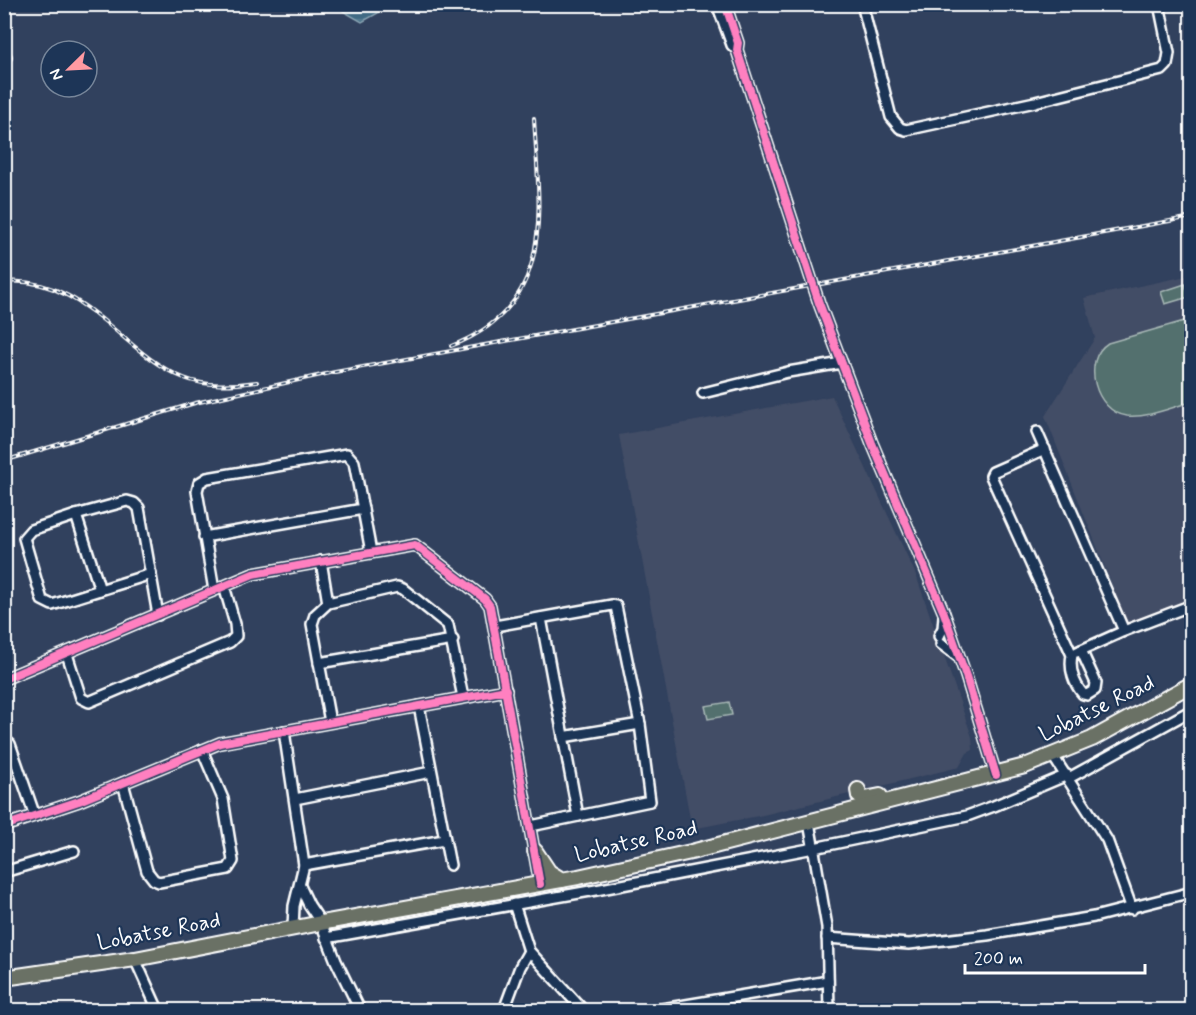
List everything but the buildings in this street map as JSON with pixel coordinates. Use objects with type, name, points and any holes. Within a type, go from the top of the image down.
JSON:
[{"type":"highway","name":"Lobatse Road","points":[[4,978],[45,971],[68,970],[562,880],[691,852],[996,775],[1053,756],[1121,724],[1191,684]]},
{"type":"highway","points":[[753,836],[806,815],[845,805],[853,791],[867,799],[916,787],[962,783]]},
{"type":"highway","points":[[535,851],[549,872],[562,880]]},
{"type":"highway","name":"Lobatse Road","points":[[5,984],[54,975],[68,970]]},
{"type":"street","points":[[717,4],[732,45],[737,50]]},
{"type":"street","points":[[725,4],[738,43],[737,50],[819,303],[872,442],[944,613],[961,660],[996,775]]},
{"type":"street","points":[[862,4],[891,117],[900,128],[906,130],[1035,102],[1162,70],[1167,66],[1169,53],[1158,4]]},
{"type":"street","points":[[702,393],[788,372],[842,363]]},
{"type":"street","points":[[1037,432],[1124,631]]},
{"type":"street","points":[[1045,449],[993,472],[991,476],[1072,656],[1070,667],[1080,690],[1083,694],[1092,693],[1096,683],[1081,650]]},
{"type":"street","points":[[214,590],[197,486],[207,478],[344,453],[354,462],[371,552]]},
{"type":"street","points":[[151,574],[52,605],[42,600],[24,538],[31,530],[76,515],[127,501],[137,505],[151,574],[158,615]]},
{"type":"street","points":[[204,537],[363,509]]},
{"type":"street","points":[[76,515],[100,590]]},
{"type":"street","points":[[4,679],[253,574],[410,544],[417,546],[485,599],[490,606],[540,884]]},
{"type":"street","points":[[321,561],[328,603]]},
{"type":"street","points":[[67,654],[81,698],[89,702],[220,646],[233,640],[236,633],[224,586]]},
{"type":"street","points":[[330,722],[312,622],[315,615],[328,603],[401,588],[446,621],[449,626],[463,697]]},
{"type":"street","points":[[1072,656],[1124,631],[1191,605]]},
{"type":"street","points":[[495,626],[616,606],[640,724],[650,800],[531,826]]},
{"type":"street","points":[[944,613],[940,640],[961,660]]},
{"type":"street","points":[[541,618],[578,816]]},
{"type":"street","points":[[319,663],[453,640]]},
{"type":"street","points":[[4,826],[79,801],[220,743],[506,690]]},
{"type":"street","points":[[418,706],[450,865]]},
{"type":"street","points":[[326,938],[814,848],[974,814],[1068,776],[1191,710]]},
{"type":"street","points":[[563,738],[640,724]]},
{"type":"street","points":[[284,731],[303,865],[293,928]]},
{"type":"street","points":[[4,740],[10,744],[34,816]]},
{"type":"street","points":[[123,783],[147,871],[154,880],[159,882],[228,869],[233,861],[224,803],[202,750]]},
{"type":"street","points":[[1053,756],[1068,776],[1107,840],[1132,909]]},
{"type":"street","points":[[295,800],[431,772]]},
{"type":"street","points":[[809,822],[827,938],[829,1011]]},
{"type":"street","points":[[303,865],[444,840]]},
{"type":"street","points":[[4,872],[74,851]]},
{"type":"street","points":[[300,886],[309,906],[321,923],[360,1011]]},
{"type":"street","points":[[827,938],[923,943],[1059,924],[1132,909],[1191,892]]},
{"type":"street","points":[[514,904],[529,951],[583,1011]]},
{"type":"street","points":[[504,1011],[529,951]]},
{"type":"street","points":[[135,958],[156,1010]]},
{"type":"street","points":[[656,1011],[828,981]]},
{"type":"shaded area","points":[[341,4],[386,5],[378,13],[362,22],[343,11]]},
{"type":"shaded area","points":[[1191,275],[1191,599],[1128,625],[1045,416],[1095,338],[1084,298]]},
{"type":"shaded area","points":[[832,396],[916,575],[972,737],[973,750],[967,753],[959,767],[763,815],[692,829],[619,435]]},
{"type":"green space","points":[[1185,284],[1189,297],[1165,304],[1161,292]]},
{"type":"green space","points":[[1191,319],[1191,402],[1151,414],[1135,416],[1116,412],[1107,405],[1095,384],[1095,361],[1100,351],[1108,343]]},
{"type":"green space","points":[[729,702],[732,715],[708,719],[705,706]]},
{"type":"railway","points":[[451,346],[485,328],[510,306],[526,280],[534,251],[538,220],[534,118]]},
{"type":"railway","points":[[4,461],[195,403],[335,372],[1192,217]]},
{"type":"railway","points":[[4,282],[32,283],[57,290],[79,302],[161,366],[184,378],[210,384],[257,382]]},
{"type":"cycle path","points":[[725,4],[738,43],[737,50],[819,303],[872,443],[944,613],[996,775]]},
{"type":"cycle path","points":[[4,679],[253,574],[415,545],[485,599],[490,606],[540,884]]},
{"type":"cycle path","points":[[4,826],[79,801],[220,743],[506,690]]}]
